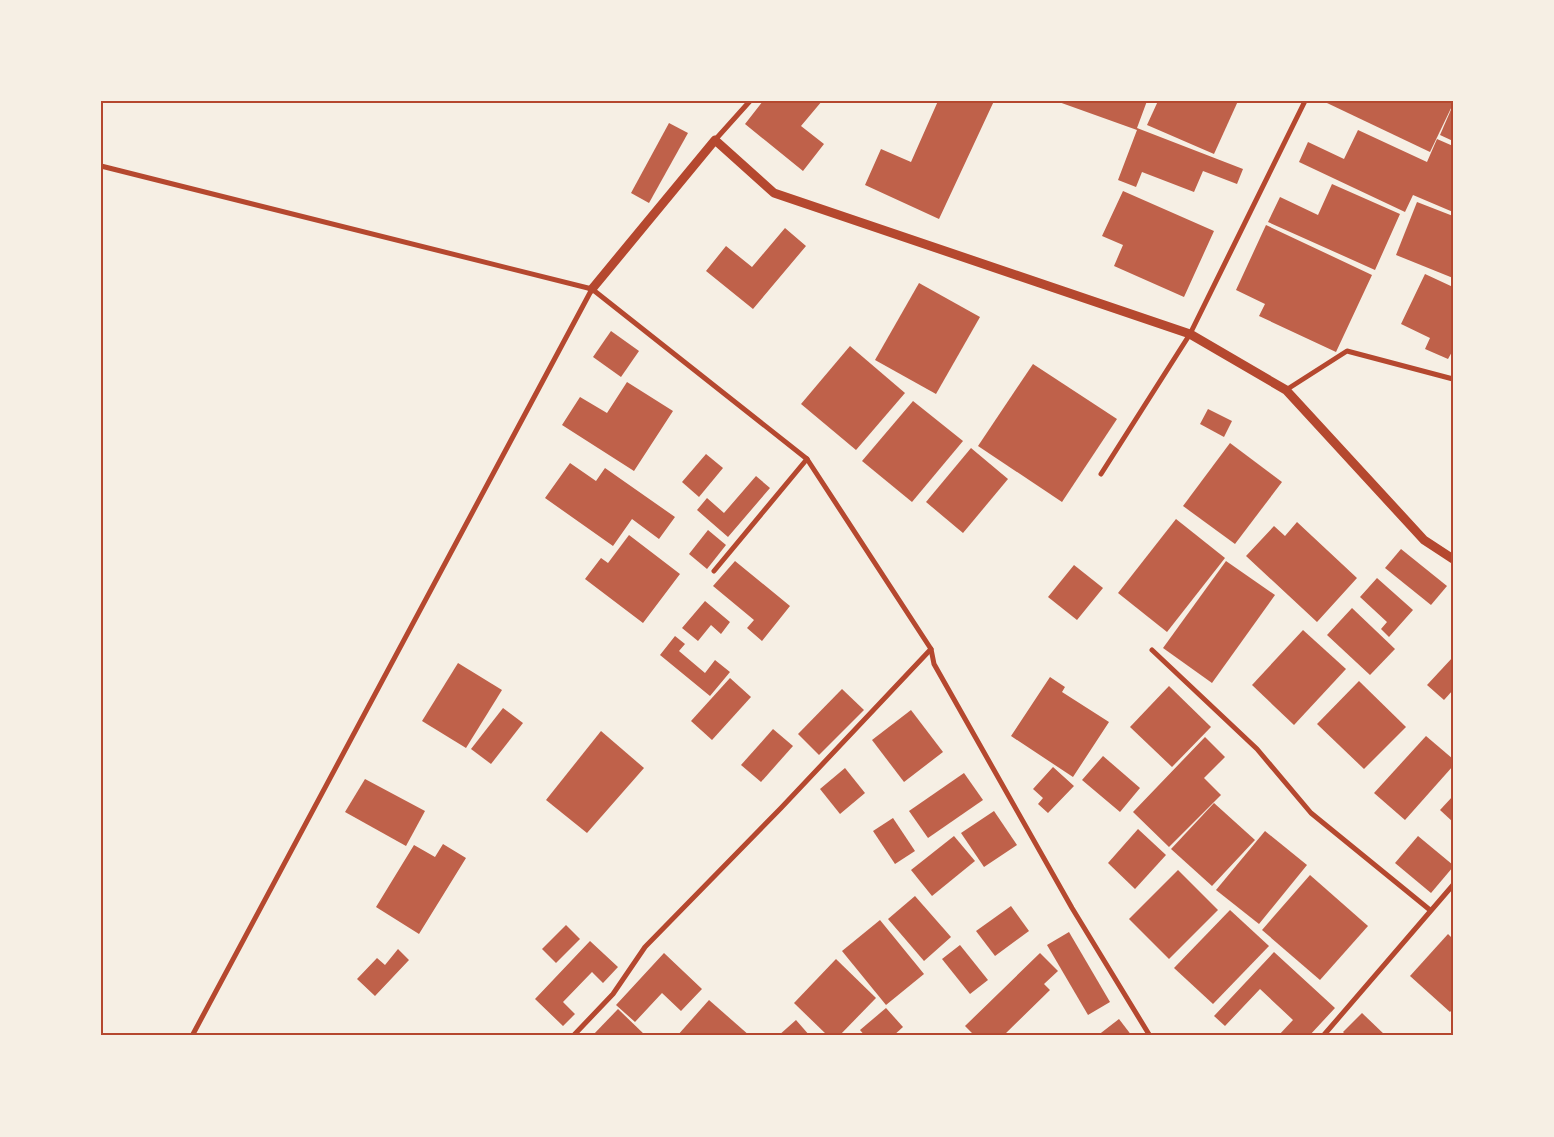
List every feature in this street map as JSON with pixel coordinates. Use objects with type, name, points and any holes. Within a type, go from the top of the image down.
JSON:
[{"type":"street","points":[[192,1036],[592,289],[715,140],[750,101]]},
{"type":"street","points":[[1101,474],[1190,334],[1305,101]]},
{"type":"street","points":[[715,140],[774,193],[1190,334],[1286,390],[1424,540],[1453,559]]},
{"type":"street","points":[[101,166],[592,289],[806,459],[930,649],[934,664],[1034,841],[1150,1036]]},
{"type":"street","points":[[1286,390],[1347,351],[1453,379]]},
{"type":"street","points":[[714,571],[806,459]]},
{"type":"street","points":[[572,1036],[613,994],[645,947],[788,801],[930,649]]},
{"type":"street","points":[[1152,650],[1257,749],[1311,812],[1430,910]]},
{"type":"street","points":[[1323,1036],[1453,884]]},
{"type":"building","points":[[763,101],[822,101],[801,126],[824,144],[803,171],[745,124]]},
{"type":"building","points":[[938,101],[994,101],[939,219],[865,185],[881,149],[911,162]]},
{"type":"building","points":[[1056,101],[1147,101],[1137,128],[1243,169],[1237,184],[1203,171],[1194,192],[1142,172],[1136,187],[1118,180],[1137,130]]},
{"type":"building","points":[[1158,101],[1238,101],[1214,154],[1147,125]]},
{"type":"building","points":[[1328,101],[1448,101],[1453,104],[1430,152],[1327,103]]},
{"type":"building","points":[[1453,105],[1453,141],[1440,135]]},
{"type":"building","points":[[669,123],[688,133],[649,203],[631,193]]},
{"type":"building","points":[[1358,130],[1427,162],[1437,139],[1453,146],[1453,212],[1413,195],[1405,212],[1299,162],[1308,142],[1344,159]]},
{"type":"building","points":[[1332,184],[1400,214],[1375,270],[1268,222],[1280,197],[1318,215]]},
{"type":"building","points":[[1123,191],[1214,231],[1184,297],[1114,266],[1123,245],[1102,236]]},
{"type":"building","points":[[1417,202],[1453,216],[1453,278],[1396,255]]},
{"type":"building","points":[[1266,225],[1372,275],[1336,352],[1259,316],[1265,304],[1236,290]]},
{"type":"building","points":[[785,228],[806,246],[753,309],[706,271],[726,246],[752,267]]},
{"type":"building","points":[[1425,274],[1453,287],[1453,350],[1448,359],[1425,349],[1430,338],[1401,324]]},
{"type":"building","points":[[919,283],[980,317],[936,394],[875,360]]},
{"type":"building","points":[[611,331],[639,351],[621,377],[593,357]]},
{"type":"building","points":[[850,346],[905,393],[856,450],[801,404]]},
{"type":"building","points":[[1033,364],[1117,419],[1062,502],[978,446]]},
{"type":"building","points":[[627,382],[673,411],[634,471],[562,425],[580,397],[607,413]]},
{"type":"building","points":[[913,401],[963,441],[912,502],[862,461]]},
{"type":"building","points":[[1208,409],[1232,421],[1224,437],[1200,424]]},
{"type":"building","points":[[1230,443],[1282,482],[1235,544],[1183,506]]},
{"type":"building","points":[[971,448],[1008,479],[963,533],[926,502]]},
{"type":"building","points":[[706,454],[723,468],[699,497],[682,482]]},
{"type":"building","points":[[570,463],[596,481],[605,468],[675,517],[659,539],[632,519],[613,546],[545,498]]},
{"type":"building","points":[[756,476],[770,488],[728,537],[697,510],[707,498],[724,513]]},
{"type":"building","points":[[1176,519],[1225,558],[1167,632],[1118,593]]},
{"type":"building","points":[[1297,522],[1357,578],[1317,622],[1246,556],[1274,526],[1285,536]]},
{"type":"building","points":[[708,530],[726,545],[707,569],[689,554]]},
{"type":"building","points":[[629,535],[680,574],[643,623],[585,579],[601,558],[608,563]]},
{"type":"building","points":[[1401,549],[1447,586],[1431,605],[1385,568]]},
{"type":"building","points":[[735,561],[790,606],[762,641],[747,628],[754,620],[713,586]]},
{"type":"building","points":[[1226,561],[1275,595],[1212,683],[1163,648]]},
{"type":"building","points":[[1074,565],[1103,588],[1077,620],[1048,597]]},
{"type":"building","points":[[1377,578],[1413,610],[1389,637],[1381,629],[1387,622],[1360,597]]},
{"type":"building","points":[[705,601],[730,622],[721,634],[711,625],[698,641],[682,628]]},
{"type":"building","points":[[1352,608],[1395,649],[1370,675],[1327,635]]},
{"type":"building","points":[[1303,630],[1346,669],[1294,725],[1252,685]]},
{"type":"building","points":[[675,636],[685,644],[679,651],[705,673],[715,660],[730,672],[710,696],[660,655]]},
{"type":"building","points":[[1453,657],[1453,690],[1444,700],[1427,685]]},
{"type":"building","points":[[458,663],[502,690],[466,748],[422,721]]},
{"type":"building","points":[[1050,677],[1065,687],[1062,692],[1109,722],[1073,777],[1011,736]]},
{"type":"building","points":[[730,678],[751,697],[712,740],[691,721]]},
{"type":"building","points":[[1359,681],[1406,727],[1364,769],[1317,724]]},
{"type":"building","points":[[1169,686],[1211,727],[1172,767],[1130,727]]},
{"type":"building","points":[[842,689],[864,710],[819,755],[798,734]]},
{"type":"building","points":[[503,708],[523,723],[491,764],[471,749]]},
{"type":"building","points":[[911,710],[943,752],[904,782],[872,740]]},
{"type":"building","points":[[773,729],[793,746],[761,782],[741,765]]},
{"type":"building","points":[[601,731],[644,768],[587,833],[546,800]]},
{"type":"building","points":[[1426,736],[1453,759],[1453,766],[1405,820],[1374,793]]},
{"type":"building","points":[[1205,737],[1225,757],[1204,778],[1221,795],[1169,847],[1133,812]]},
{"type":"building","points":[[1103,756],[1140,788],[1120,812],[1082,780]]},
{"type":"building","points":[[1053,767],[1074,786],[1048,813],[1038,804],[1043,798],[1033,789]]},
{"type":"building","points":[[845,768],[865,793],[840,814],[820,789]]},
{"type":"building","points":[[964,773],[983,800],[928,838],[909,811]]},
{"type":"building","points":[[365,779],[425,811],[406,846],[345,812]]},
{"type":"building","points":[[1453,796],[1453,822],[1440,810]]},
{"type":"building","points":[[1214,803],[1255,840],[1212,886],[1171,849]]},
{"type":"building","points":[[994,811],[1017,845],[984,867],[961,833]]},
{"type":"building","points":[[893,818],[915,851],[895,864],[873,831]]},
{"type":"building","points":[[1138,829],[1166,855],[1135,889],[1108,863]]},
{"type":"building","points":[[1265,831],[1307,865],[1259,924],[1216,890]]},
{"type":"building","points":[[954,836],[975,861],[932,896],[911,870]]},
{"type":"building","points":[[1418,836],[1453,865],[1431,893],[1395,863]]},
{"type":"building","points":[[443,844],[466,858],[419,934],[376,907],[414,845],[435,857]]},
{"type":"building","points":[[1178,870],[1218,910],[1169,959],[1129,919]]},
{"type":"building","points":[[1310,875],[1368,926],[1320,980],[1262,930]]},
{"type":"building","points":[[915,896],[951,937],[924,961],[888,919]]},
{"type":"building","points":[[1011,906],[1029,931],[995,956],[976,931]]},
{"type":"building","points":[[1230,910],[1269,946],[1213,1004],[1174,968]]},
{"type":"building","points":[[880,920],[924,974],[886,1005],[842,951]]},
{"type":"building","points":[[566,925],[580,939],[556,963],[542,949]]},
{"type":"building","points":[[1069,932],[1110,1002],[1088,1015],[1047,945]]},
{"type":"building","points":[[1448,934],[1453,939],[1453,1009],[1450,1012],[1410,976]]},
{"type":"building","points":[[590,941],[618,967],[603,983],[592,972],[563,1002],[575,1014],[563,1026],[535,999]]},
{"type":"building","points":[[960,945],[988,980],[970,994],[942,959]]},
{"type":"building","points":[[398,949],[409,960],[375,996],[357,979],[377,958],[385,965]]},
{"type":"building","points":[[1274,952],[1335,1008],[1309,1036],[1278,1036],[1293,1020],[1260,989],[1225,1026],[1214,1016]]},
{"type":"building","points":[[664,953],[702,989],[681,1011],[662,993],[635,1022],[616,1005]]},
{"type":"building","points":[[1040,953],[1058,971],[1044,984],[1050,990],[1003,1036],[975,1036],[965,1026]]},
{"type":"building","points":[[836,959],[876,998],[839,1036],[828,1036],[794,1003]]},
{"type":"building","points":[[709,1000],[750,1036],[677,1036]]},
{"type":"building","points":[[886,1008],[903,1027],[893,1036],[865,1036],[860,1030]]},
{"type":"building","points":[[618,1009],[646,1036],[592,1036]]},
{"type":"building","points":[[1362,1013],[1386,1036],[1347,1036],[1343,1032]]},
{"type":"building","points":[[1119,1019],[1132,1036],[1097,1036]]},
{"type":"building","points":[[796,1020],[810,1036],[778,1036]]}]
